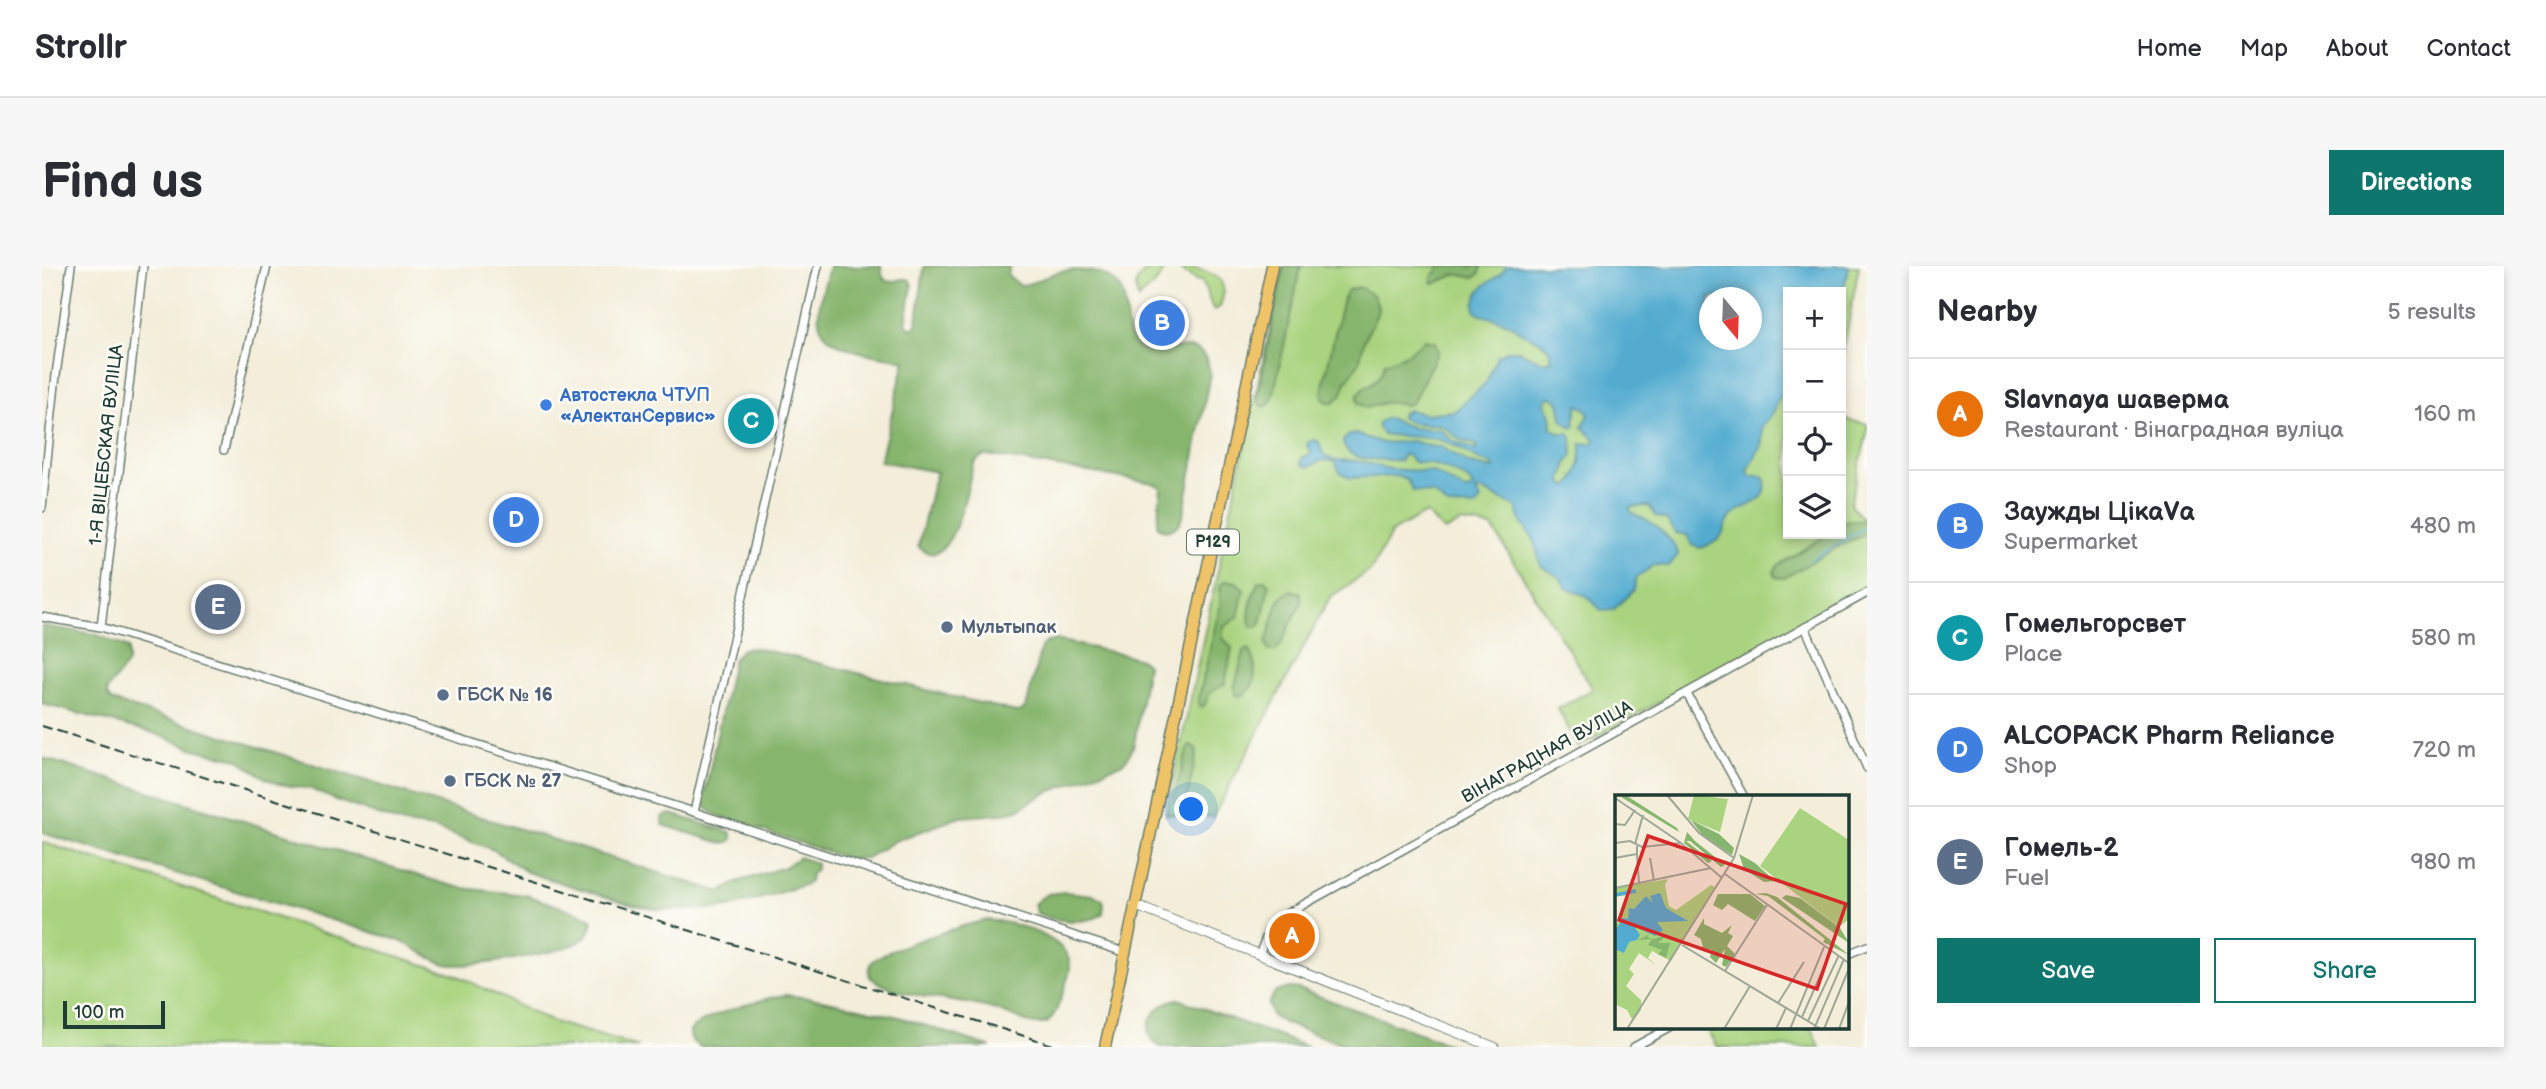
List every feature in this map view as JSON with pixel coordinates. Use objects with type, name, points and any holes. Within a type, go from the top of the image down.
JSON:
[{"type":"main road","name":"Р129","points":[[1105,1047],[1272,266]]},
{"type":"street","points":[[42,508],[71,266]]},
{"type":"street","name":"1-Я ВІЦЕБСКАЯ ВУЛІЦА","points":[[101,627],[143,266]]},
{"type":"street","points":[[224,450],[267,266]]},
{"type":"street","points":[[694,812],[818,266]]},
{"type":"street","name":"ВІНАГРАДНАЯ ВУЛІЦА","points":[[1259,955],[1272,925],[1281,917],[1867,593]]},
{"type":"street","points":[[42,617],[101,627],[694,812],[1124,952]]},
{"type":"street","points":[[1805,627],[1867,768]]},
{"type":"street","points":[[1687,694],[1743,795]]},
{"type":"street","points":[[1134,905],[1494,1047]]},
{"type":"street","points":[[1850,953],[1867,946]]},
{"type":"street","points":[[1634,1047],[1664,1030]]},
{"type":"green space","points":[[829,266],[881,266],[886,281],[910,280],[912,286],[906,323],[911,329],[917,322],[924,266],[1010,266],[1008,276],[1020,285],[1074,270],[1098,273],[1112,279],[1124,298],[1128,332],[1132,341],[1149,351],[1192,348],[1200,351],[1210,374],[1184,511],[1178,525],[1170,530],[1157,526],[1161,487],[1153,483],[986,455],[973,464],[963,507],[949,540],[940,550],[930,553],[918,546],[937,472],[880,461],[905,361],[841,346],[823,331],[819,321],[819,308]]},
{"type":"green space","points":[[1157,266],[1165,266],[1161,276],[1138,299],[1136,287],[1139,278]]},
{"type":"green space","points":[[1178,266],[1200,270],[1221,280],[1224,292],[1220,307],[1214,310],[1212,307],[1202,280],[1198,281]]},
{"type":"green space","points":[[1283,266],[1859,266],[1846,337],[1846,287],[1783,287],[1783,539],[1846,539],[1846,418],[1867,424],[1850,504],[1863,519],[1867,517],[1867,588],[1578,747],[1558,709],[1593,689],[1492,527],[1462,522],[1444,531],[1426,513],[1392,532],[1371,570],[1330,597],[1213,817],[1166,814]]},
{"type":"green space","points":[[1284,266],[1301,266],[1273,397],[1269,405],[1262,407],[1257,398]]},
{"type":"green space","points":[[1441,266],[1481,266],[1480,273],[1474,278],[1456,274],[1434,284],[1432,277]]},
{"type":"green space","points":[[1359,287],[1374,296],[1378,307],[1377,314],[1364,341],[1359,363],[1346,382],[1341,396],[1331,403],[1324,400],[1322,391],[1343,298],[1348,290]]},
{"type":"green space","points":[[1425,340],[1435,342],[1438,352],[1412,403],[1405,405],[1387,402],[1367,408],[1358,403],[1360,392],[1378,378],[1385,363],[1407,354]]},
{"type":"green space","points":[[1867,521],[1867,534],[1843,544],[1784,578],[1776,577],[1774,572],[1777,566],[1820,539],[1846,539],[1846,522]]},
{"type":"green space","points":[[1264,580],[1269,585],[1262,620],[1259,626],[1252,627],[1249,618],[1252,599],[1258,582]]},
{"type":"green space","points":[[1225,581],[1236,582],[1244,589],[1238,617],[1223,628],[1223,638],[1232,648],[1225,684],[1210,693],[1204,706],[1200,707],[1198,701],[1220,606],[1220,585]]},
{"type":"green space","points":[[1291,590],[1301,593],[1301,603],[1280,646],[1275,651],[1269,651],[1266,642],[1278,603],[1281,597]]},
{"type":"green space","points":[[42,626],[95,634],[128,648],[128,663],[107,690],[112,701],[717,891],[785,867],[799,857],[816,863],[816,869],[807,884],[735,906],[661,910],[632,905],[527,872],[494,850],[434,828],[404,824],[311,789],[279,784],[237,759],[194,749],[154,733],[42,704]]},
{"type":"green space","points":[[1056,640],[1134,657],[1147,665],[1134,745],[1127,759],[1121,764],[1044,794],[1017,810],[960,817],[897,840],[866,858],[849,859],[719,816],[707,809],[703,802],[733,660],[742,649],[757,648],[1016,712],[1022,711],[1027,704],[1041,647]]},
{"type":"green space","points":[[1245,649],[1249,649],[1252,655],[1255,676],[1250,688],[1240,696],[1235,694],[1234,688]]},
{"type":"green space","points":[[1190,746],[1195,747],[1197,752],[1186,802],[1179,806],[1174,797]]},
{"type":"green space","points":[[42,758],[442,883],[462,888],[526,895],[588,916],[592,920],[591,927],[579,942],[554,951],[492,962],[446,964],[398,940],[42,833]]},
{"type":"green space","points":[[671,814],[730,832],[732,840],[721,843],[663,825],[662,817]]},
{"type":"green space","points":[[42,842],[456,975],[550,1021],[639,1047],[42,1047]]},
{"type":"green space","points":[[1065,892],[1102,899],[1103,913],[1089,919],[1070,921],[1036,912],[1034,904],[1041,898],[1048,894]]},
{"type":"green space","points":[[988,920],[1035,931],[1064,951],[1070,964],[1069,972],[1057,1008],[1048,1022],[1031,1023],[987,1007],[899,991],[870,977],[872,962],[891,951],[946,931]]},
{"type":"green space","points":[[1289,988],[1299,989],[1457,1047],[1352,1047],[1286,1024],[1272,1016],[1268,1004],[1275,992]]},
{"type":"green space","points":[[786,995],[823,1000],[899,1017],[991,1047],[701,1047],[691,1039],[690,1031],[708,1019],[750,1003]]},
{"type":"green space","points":[[1178,999],[1308,1047],[1161,1047],[1153,1041],[1148,1026],[1162,1006]]},
{"type":"green space","points":[[1707,1030],[1813,1030],[1820,1047],[1717,1047]]},
{"type":"water","points":[[1507,266],[1849,266],[1844,287],[1783,287],[1783,397],[1779,397],[1775,410],[1762,427],[1762,444],[1748,470],[1750,476],[1761,476],[1765,480],[1764,494],[1729,519],[1717,541],[1700,548],[1692,545],[1687,535],[1676,533],[1666,519],[1656,516],[1649,506],[1631,507],[1633,513],[1665,534],[1678,555],[1669,566],[1654,565],[1636,578],[1634,590],[1613,610],[1601,610],[1587,596],[1567,589],[1559,577],[1541,566],[1533,538],[1522,524],[1516,507],[1482,490],[1476,491],[1481,499],[1476,507],[1448,506],[1434,494],[1413,491],[1407,480],[1397,476],[1350,478],[1340,472],[1335,462],[1323,460],[1308,467],[1301,464],[1302,458],[1312,453],[1307,446],[1308,442],[1315,440],[1319,442],[1323,454],[1333,460],[1360,461],[1389,469],[1433,472],[1463,489],[1473,487],[1456,473],[1432,464],[1414,462],[1408,455],[1404,455],[1400,461],[1358,457],[1345,448],[1343,441],[1349,435],[1356,434],[1383,443],[1413,441],[1441,447],[1470,464],[1494,469],[1493,465],[1450,443],[1383,434],[1377,426],[1380,421],[1388,418],[1413,428],[1440,429],[1453,441],[1476,450],[1477,445],[1461,440],[1441,425],[1412,423],[1401,418],[1402,413],[1409,410],[1425,414],[1455,411],[1486,383],[1497,356],[1507,351],[1519,351],[1543,362],[1552,360],[1548,349],[1541,342],[1506,322],[1476,311],[1475,300],[1479,292]],"holes":[[[1549,397],[1558,402],[1562,419],[1572,428],[1575,426],[1578,405],[1586,409],[1589,415],[1582,427],[1595,439],[1593,443],[1581,444],[1579,466],[1569,486],[1564,485],[1562,480],[1567,463],[1573,455],[1572,437],[1569,433],[1560,433],[1552,428],[1551,415],[1545,402]]]},
{"type":"waterway","points":[[1811,560],[1867,526]]},
{"type":"railway","points":[[42,726],[1059,1047]]},
{"type":"place","name":"Заужды ЦікаVа","points":[[1162,323]]},
{"type":"place","name":"Автостекла ЧТУП «АлектанСервис»","points":[[546,405]]},
{"type":"place","name":"Гомельгорсвет","points":[[751,421]]},
{"type":"place","name":"ALCOPACK Pharm Reliance","points":[[516,520]]},
{"type":"place","name":"Гомель-2","points":[[218,607]]},
{"type":"place","name":"Мультыпак","points":[[947,627]]},
{"type":"place","name":"ГБСК № 16","points":[[443,695]]},
{"type":"place","name":"ГБСК № 27","points":[[450,781]]},
{"type":"place","name":"Slavnaya шаверма","points":[[1292,936]]}]
